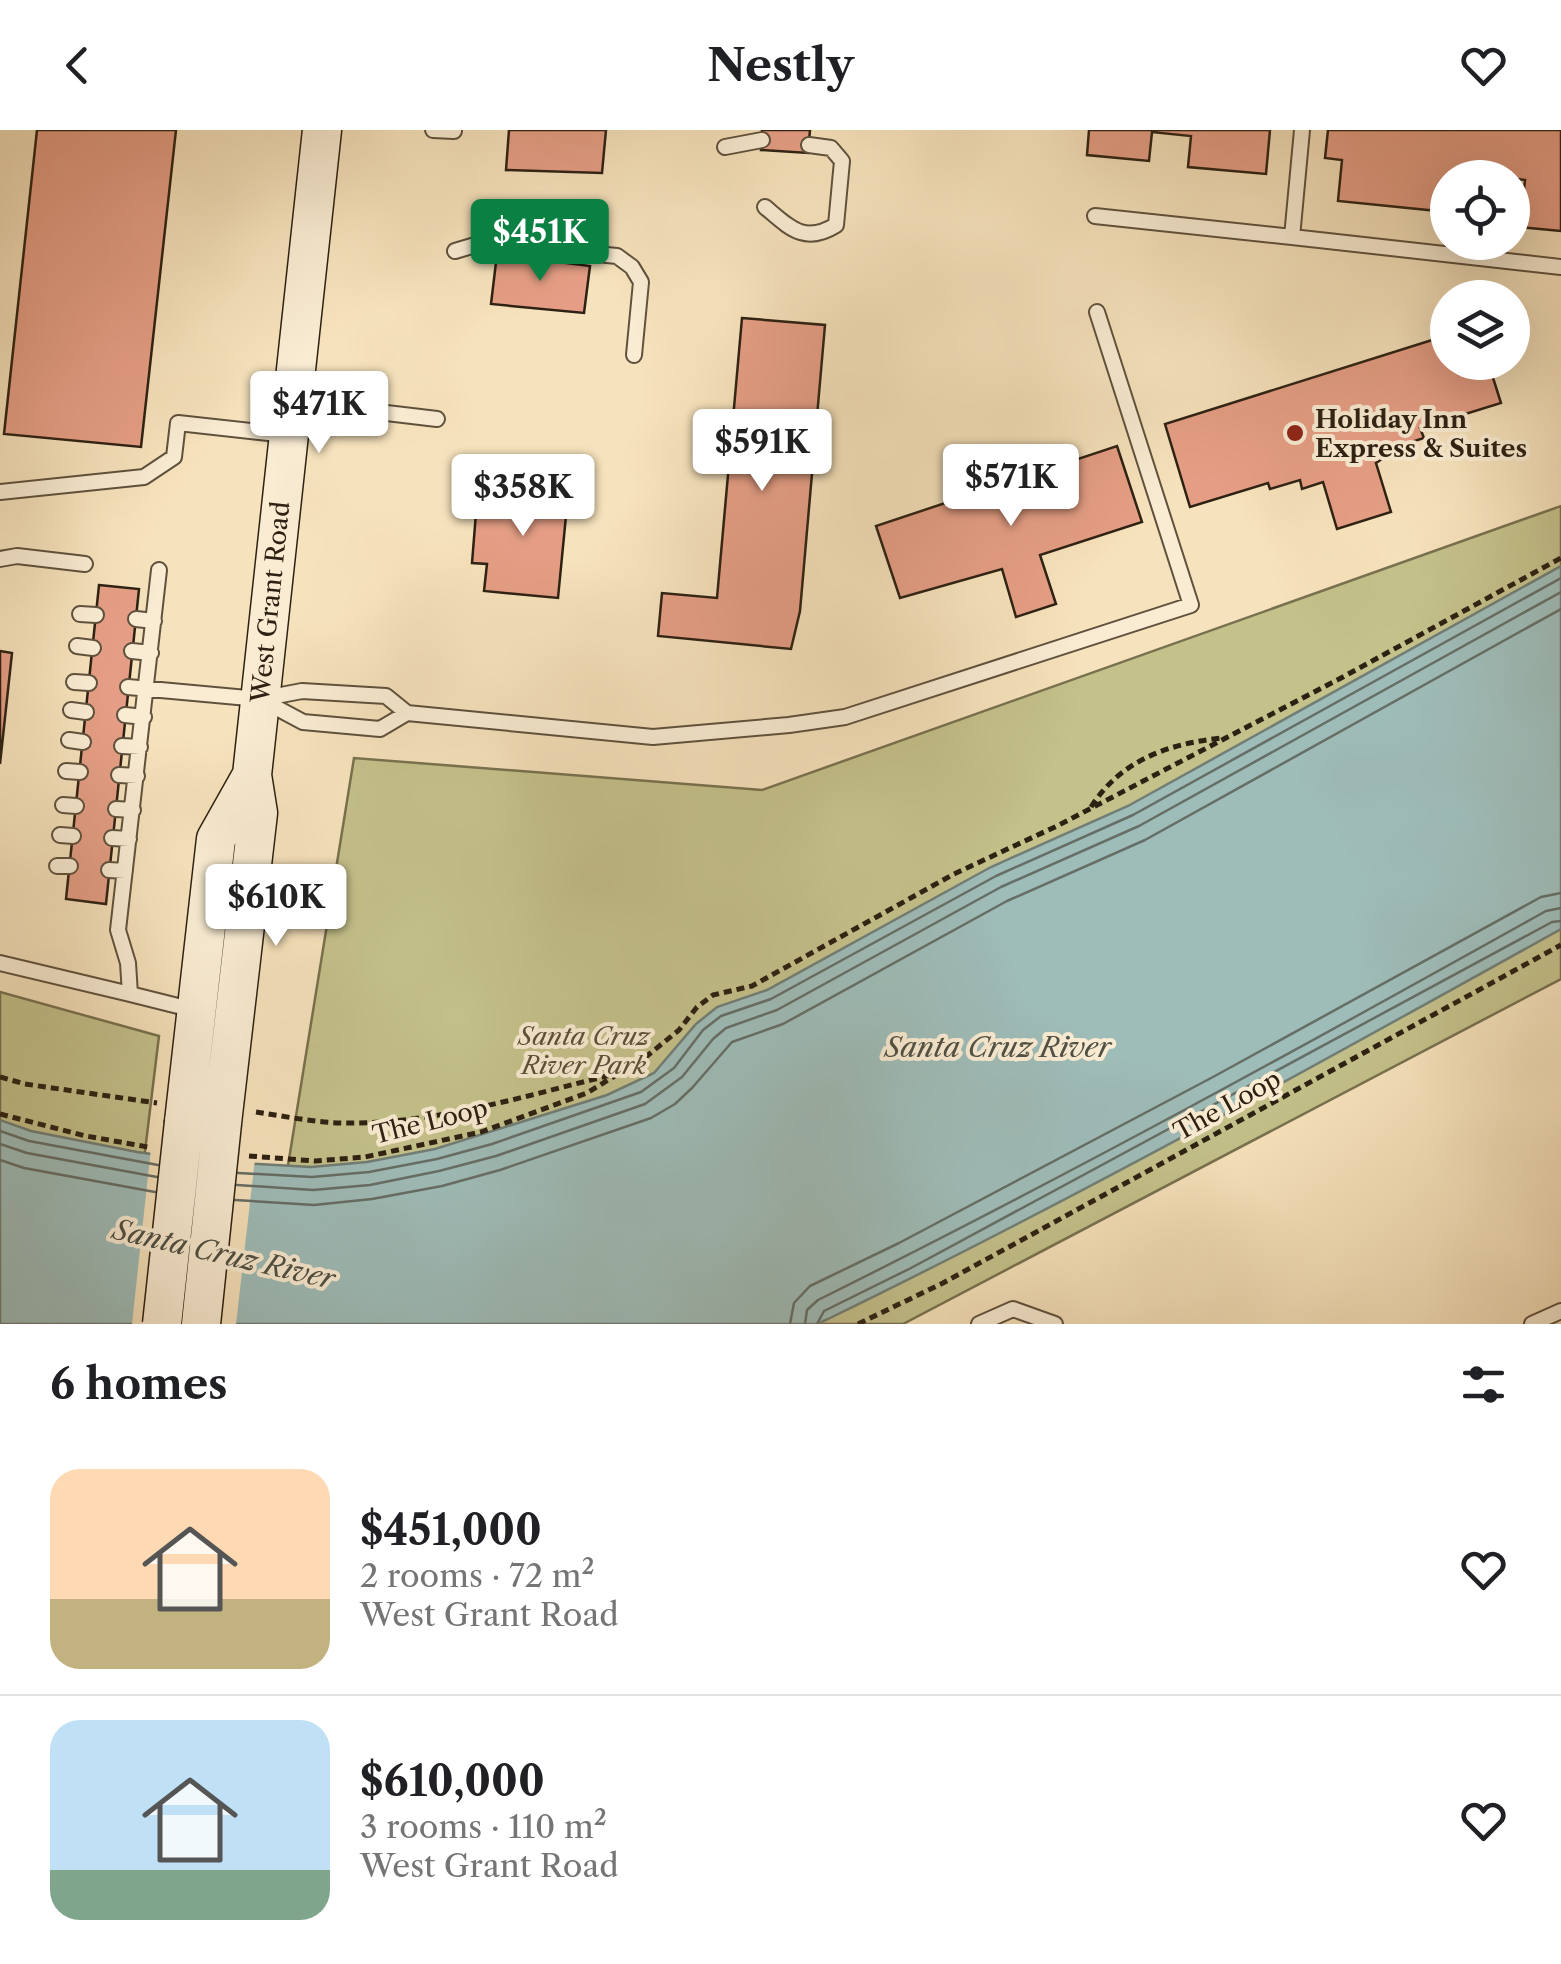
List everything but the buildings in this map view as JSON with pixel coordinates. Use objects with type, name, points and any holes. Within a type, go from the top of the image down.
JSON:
[{"type":"main road","name":"West Grant Road","points":[[201,1324],[237,1117],[258,813],[252,776],[322,130]]},
{"type":"main road","name":"West Grant Road","points":[[162,1324],[172,1113],[198,1010],[216,839],[252,776]]},
{"type":"lane","points":[[433,130],[454,132]]},
{"type":"lane","points":[[1292,237],[1302,130]]},
{"type":"lane","points":[[724,147],[762,140]]},
{"type":"lane","points":[[766,206],[794,232],[821,234],[836,225],[842,160],[831,148],[808,145]]},
{"type":"lane","points":[[1095,216],[1561,267]]},
{"type":"lane","points":[[455,251],[482,243],[617,256],[632,267],[641,282],[634,355]]},
{"type":"lane","points":[[128,687],[260,699],[302,691],[386,696],[407,713],[653,737],[845,716],[1191,605],[1097,312]]},
{"type":"lane","points":[[0,492],[144,477],[174,457],[178,423],[289,418],[437,419]]},
{"type":"lane","points":[[0,559],[17,556],[85,564]]},
{"type":"lane","points":[[130,994],[128,963],[118,930],[159,570]]},
{"type":"lane","points":[[136,619],[154,621]]},
{"type":"lane","points":[[132,651],[151,653]]},
{"type":"lane","points":[[260,699],[302,722],[380,729],[407,713]]},
{"type":"lane","points":[[125,715],[144,716]]},
{"type":"lane","points":[[122,746],[140,747]]},
{"type":"lane","points":[[119,774],[137,776]]},
{"type":"lane","points":[[116,809],[133,810]]},
{"type":"lane","points":[[112,838],[129,839]]},
{"type":"lane","points":[[109,870],[125,871]]},
{"type":"lane","points":[[0,963],[198,1010]]},
{"type":"lane","points":[[979,1324],[1013,1308],[1055,1324]]},
{"type":"lane","points":[[1532,1324],[1561,1311]]},
{"type":"path","name":"The Loop","points":[[247,1156],[314,1161],[365,1157],[480,1132],[587,1092],[626,1070],[680,1030],[697,1007],[713,995],[752,986],[954,874],[1089,809],[1561,558]]},
{"type":"path","name":"The Loop","points":[[1089,809],[1103,788],[1149,755],[1196,740],[1225,737]]},
{"type":"path","name":"The Loop","points":[[858,1324],[943,1283],[1561,945]]},
{"type":"path","points":[[237,1117],[336,1123],[398,1120],[431,1116],[626,1070]]},
{"type":"path","points":[[0,1077],[172,1113]]},
{"type":"path","points":[[0,1114],[86,1136],[155,1148]]},
{"type":"green space","name":"Santa Cruz River Park","points":[[1561,506],[1561,979],[903,1324],[267,1324],[285,1184],[354,758],[762,790]]},
{"type":"green space","points":[[0,992],[159,1036],[124,1324],[0,1324]]},
{"type":"water","name":"Santa Cruz River","points":[[1561,566],[1561,929],[1106,1178],[828,1319],[817,1324],[0,1324],[0,1120],[31,1131],[137,1152],[204,1161],[311,1167],[367,1162],[435,1149],[607,1095],[654,1073],[696,1024],[717,1007],[767,990],[991,867],[1128,806]]},
{"type":"pier","points":[[151,1148],[255,1159],[236,1324],[132,1324]]},
{"type":"place","name":"Holiday Inn Express & Suites","points":[[1295,433]]}]
